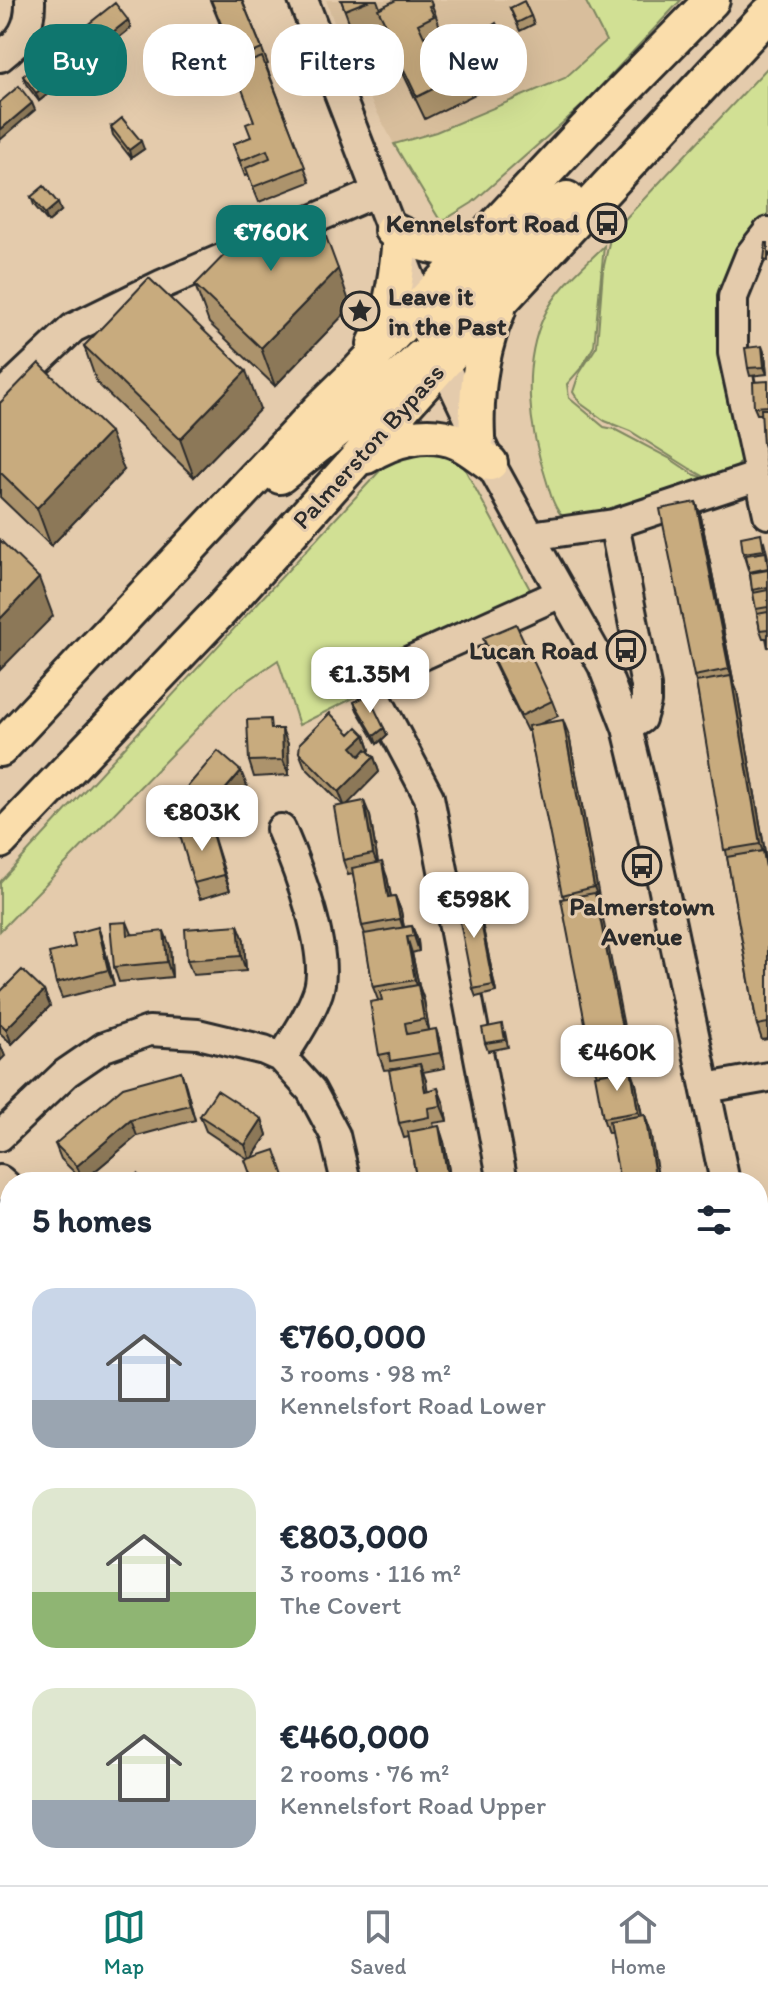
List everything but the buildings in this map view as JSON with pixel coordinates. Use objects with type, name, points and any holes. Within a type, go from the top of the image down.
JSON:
[{"type":"main road","name":"Palmerston Bypass","points":[[0,841],[222,609],[349,467],[432,336],[480,244],[585,130],[712,0]]},
{"type":"main road","name":"Palmerston Bypass","points":[[0,749],[364,366],[432,336],[503,299],[768,14]]},
{"type":"main road","points":[[177,560],[383,393],[432,336],[659,106],[723,62]]},
{"type":"main road","points":[[364,366],[390,309],[397,278],[395,239],[427,246],[464,248],[480,244]]},
{"type":"main road","points":[[349,467],[399,440],[429,436],[483,450],[476,411],[481,367],[493,322],[503,299]]},
{"type":"street","points":[[0,57],[24,34],[30,14],[30,0]]},
{"type":"street","points":[[303,0],[432,336],[483,450],[603,666],[627,728],[723,1172]]},
{"type":"street","points":[[0,397],[73,328],[163,284],[377,192]]},
{"type":"street","points":[[768,232],[750,255],[733,297],[733,353],[768,514]]},
{"type":"street","points":[[530,536],[614,524],[759,476]]},
{"type":"street","points":[[614,524],[646,686],[641,719],[627,728]]},
{"type":"street","points":[[501,1172],[429,797],[367,680],[561,593]]},
{"type":"street","points":[[281,829],[303,885],[321,952],[319,990],[282,1058]]},
{"type":"street","points":[[0,1136],[66,1073],[104,1047],[149,1031],[198,1034],[264,1050],[282,1058],[311,1090],[335,1135],[344,1172]]},
{"type":"street","points":[[706,1088],[768,1077]]},
{"type":"shaded area","points":[[326,0],[585,0],[606,41],[566,78],[527,94],[527,24],[420,24],[420,96],[523,96],[436,132],[394,144],[367,96],[404,96],[404,24],[335,24]]},
{"type":"green space","points":[[585,0],[681,0],[585,103],[472,203],[441,222],[394,144],[436,132],[565,78],[606,41]]},
{"type":"green space","points":[[768,67],[768,213],[746,244],[744,444],[734,473],[707,478],[630,431],[605,421],[580,403],[573,392],[579,374],[597,346],[603,270],[611,234]]},
{"type":"green space","points":[[604,246],[594,346],[567,384],[569,398],[604,427],[614,429],[693,474],[710,480],[616,511],[563,517],[552,499],[535,439],[530,397],[532,355],[549,306],[571,278]]},
{"type":"green space","points":[[419,443],[454,449],[539,606],[299,725],[278,660],[233,691],[0,931],[0,882],[388,462]]},
{"type":"place","name":"Kennelsfort Road","points":[[607,223]]},
{"type":"place","name":"Leave it in the Past","points":[[360,311]]},
{"type":"place","name":"Lucan Road","points":[[626,650]]},
{"type":"place","name":"Palmerstown Avenue","points":[[642,866]]}]
